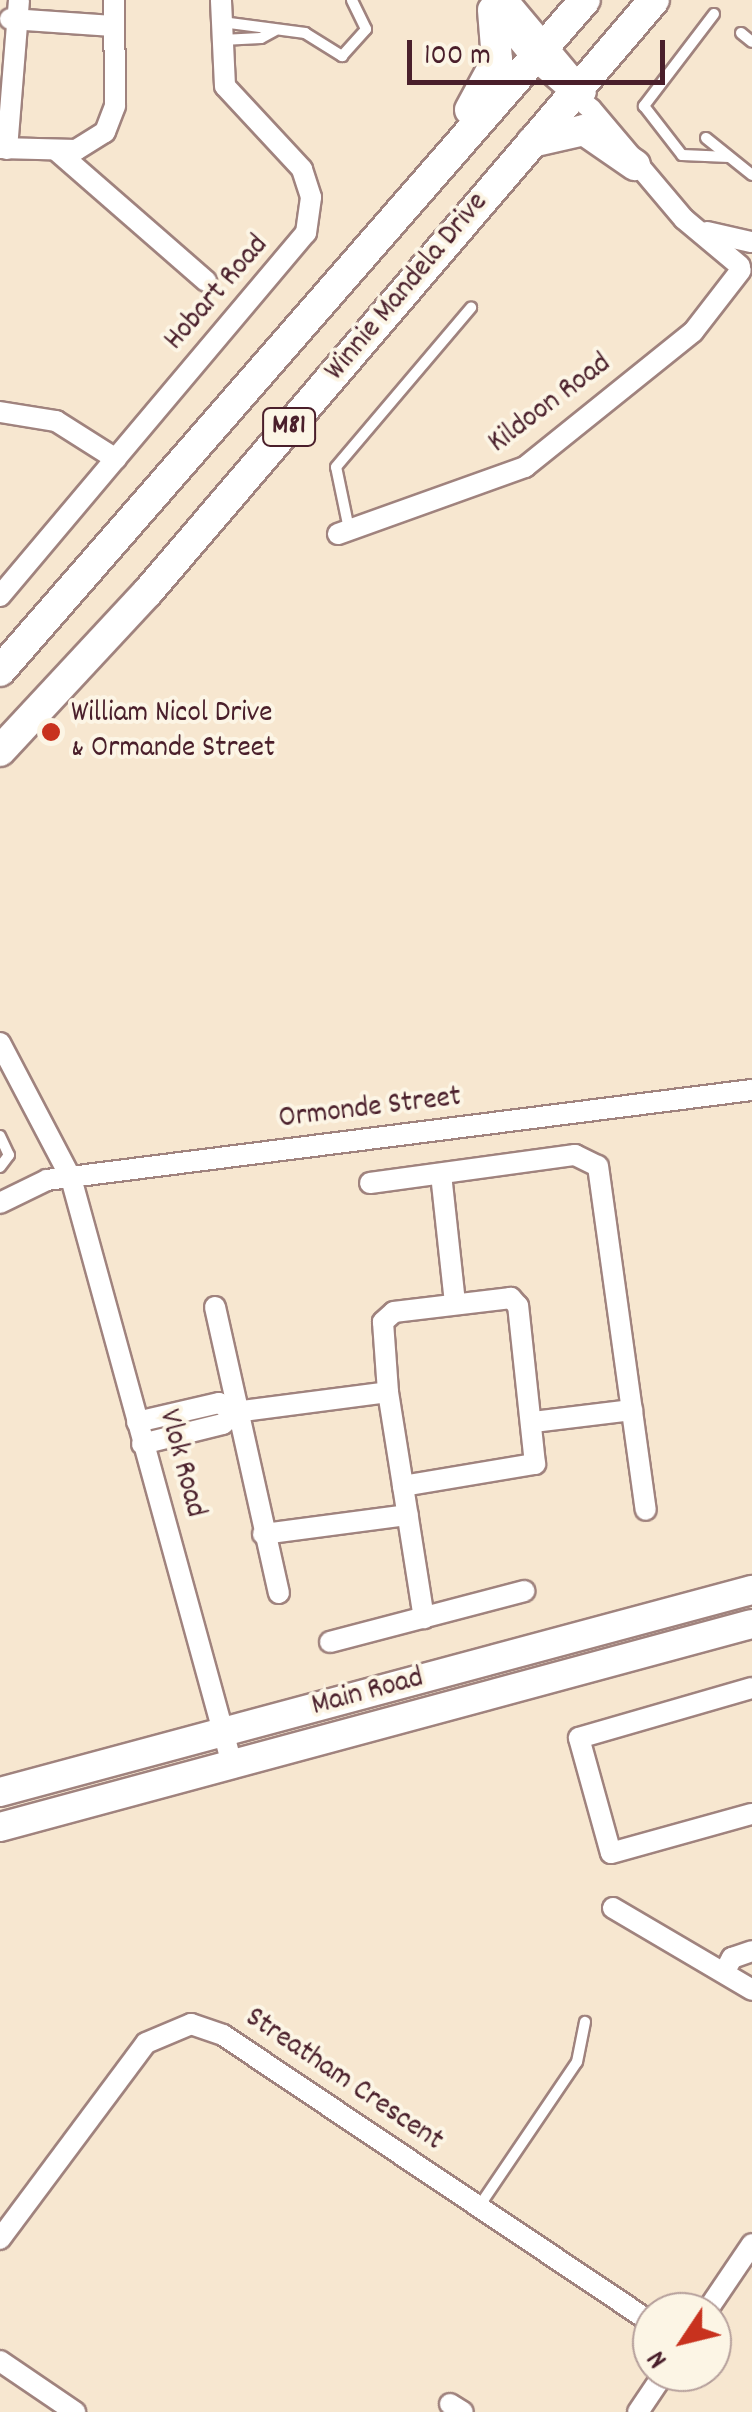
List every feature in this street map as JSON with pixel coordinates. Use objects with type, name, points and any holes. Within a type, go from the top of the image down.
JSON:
[{"type":"main road","name":"Winnie Mandela Drive","points":[[0,671],[585,0]]},
{"type":"main road","name":"Winnie Mandela Drive","points":[[0,751],[123,620],[532,142],[582,96],[654,0]]},
{"type":"main road","points":[[440,166],[497,60],[496,4]]},
{"type":"main road","points":[[532,142],[584,130],[636,165]]},
{"type":"main road","name":"Main Road","points":[[0,1792],[752,1590]]},
{"type":"main road","name":"Main Road","points":[[0,1827],[752,1624]]},
{"type":"street","points":[[114,0],[114,26],[112,121],[86,147],[57,151],[4,149],[12,13],[114,26]]},
{"type":"street","name":"Hobart Road","points":[[0,596],[306,232],[308,180],[293,156],[231,96],[221,76],[221,0]]},
{"type":"street","points":[[496,4],[582,96],[684,219],[746,277]]},
{"type":"street","points":[[57,151],[206,281]]},
{"type":"street","points":[[684,219],[718,236],[752,242]]},
{"type":"street","name":"Kildoon Road","points":[[344,532],[524,468],[721,304],[746,277],[752,242]]},
{"type":"street","points":[[0,412],[56,422],[116,459]]},
{"type":"street","points":[[0,1044],[17,1085]]},
{"type":"street","points":[[0,1066],[17,1085]]},
{"type":"street","name":"Vlok Road","points":[[17,1085],[71,1178],[232,1764]]},
{"type":"street","name":"Ormonde Street","points":[[0,1202],[40,1182],[752,1090]]},
{"type":"street","points":[[370,1183],[575,1156],[598,1166],[646,1510]]},
{"type":"street","points":[[441,1174],[456,1303]]},
{"type":"street","points":[[403,1486],[527,1470],[536,1460],[516,1303],[503,1297],[384,1318],[388,1392],[424,1618]]},
{"type":"street","points":[[215,1306],[279,1593]]},
{"type":"street","points":[[137,1422],[219,1404],[236,1412],[388,1392]]},
{"type":"street","points":[[533,1422],[632,1410]]},
{"type":"street","points":[[142,1444],[223,1424],[236,1412]]},
{"type":"street","points":[[263,1534],[408,1515]]},
{"type":"street","points":[[330,1642],[524,1591]]},
{"type":"street","points":[[752,1688],[579,1738],[612,1853],[752,1814]]},
{"type":"street","points":[[614,1908],[752,1990]]},
{"type":"street","points":[[725,1971],[732,1958],[752,1952]]},
{"type":"street","name":"Streatham Crescent","points":[[0,2238],[146,2044],[179,2025],[222,2035],[632,2310]]},
{"type":"street","points":[[720,2292],[752,2244]]},
{"type":"street","points":[[0,2362],[75,2412]]},
{"type":"lane","points":[[221,31],[261,24],[274,31],[305,33],[342,56],[366,29],[352,0]]},
{"type":"lane","points":[[714,14],[644,106],[682,155],[730,158]]},
{"type":"lane","points":[[221,31],[261,38],[274,31]]},
{"type":"lane","points":[[742,33],[752,42]]},
{"type":"lane","points":[[706,138],[752,175]]},
{"type":"lane","points":[[344,532],[336,467],[471,308]]},
{"type":"lane","points":[[0,1136],[9,1154],[0,1167]]},
{"type":"lane","points":[[478,2208],[577,2062],[585,2022]]},
{"type":"place","name":"William Nicol Drive & Ormande Street","points":[[51,732]]}]
